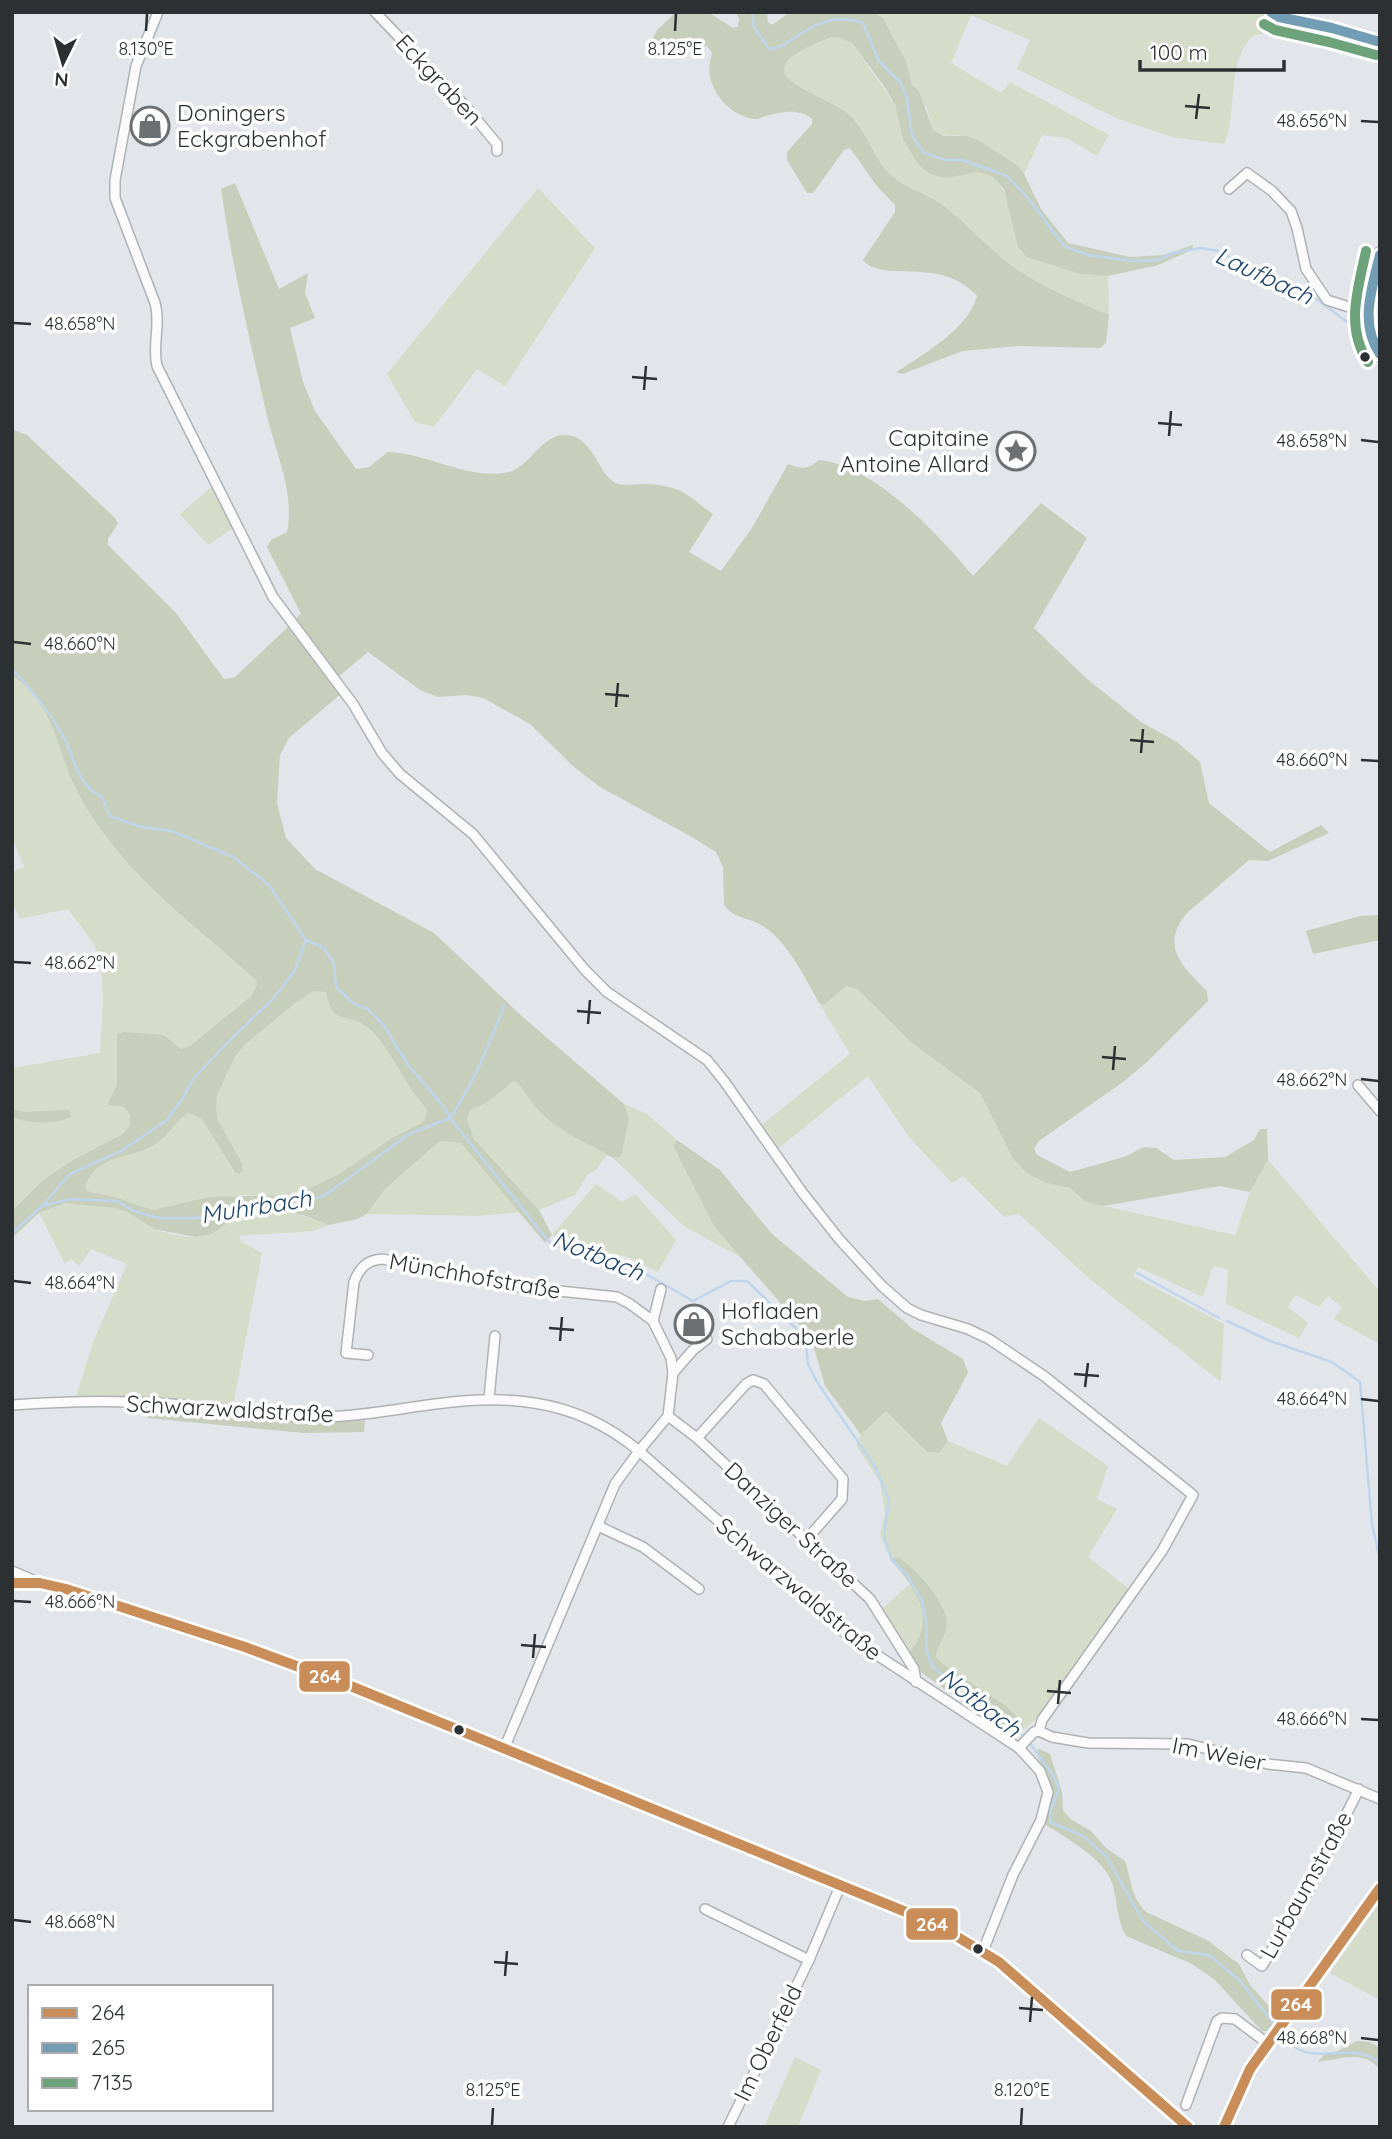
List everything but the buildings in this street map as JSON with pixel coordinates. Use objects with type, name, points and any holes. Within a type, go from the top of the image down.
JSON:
[{"type":"main road","points":[[1271,12],[1279,17],[1380,42]]},
{"type":"main road","points":[[1380,254],[1368,313],[1372,343],[1380,354]]},
{"type":"main road","points":[[12,1583],[40,1583],[66,1589],[245,1647],[353,1687],[906,1912],[983,1951],[1015,1975],[1188,2127]]},
{"type":"main road","points":[[1224,2127],[1250,2069],[1380,1888]]},
{"type":"street","points":[[158,12],[136,66],[115,180],[115,198],[158,312],[155,355],[157,366],[273,597],[353,704],[382,753],[400,774],[473,834],[585,970],[607,992],[707,1060],[802,1192],[839,1239],[882,1286],[907,1308],[921,1315],[968,1329],[989,1339],[1044,1376],[1193,1495],[1161,1551],[1128,1600],[1036,1731],[1021,1745]]},
{"type":"street","name":"Eckgraben","points":[[375,12],[467,107],[496,144],[497,151]]},
{"type":"street","points":[[1228,190],[1247,173],[1272,191],[1291,211],[1306,269],[1326,300],[1368,313]]},
{"type":"street","points":[[1357,1084],[1380,1111]]},
{"type":"street","name":"Münchhofstraße","points":[[368,1356],[346,1353],[354,1282],[358,1272],[374,1259],[511,1286],[617,1297],[653,1321],[671,1358],[673,1373],[668,1416]]},
{"type":"street","points":[[653,1321],[661,1289]]},
{"type":"street","points":[[489,1398],[495,1336]]},
{"type":"street","points":[[673,1373],[689,1354],[707,1339]]},
{"type":"street","points":[[697,1438],[746,1384],[753,1380],[764,1384],[843,1479],[842,1499],[807,1539]]},
{"type":"street","name":"Schwarzwaldstraße","points":[[12,1405],[54,1402],[171,1404],[304,1417],[360,1415],[489,1398],[534,1402],[572,1410],[612,1430],[850,1637],[916,1682],[1021,1745],[1041,1771],[1048,1792],[1041,1820],[1013,1875],[983,1951]]},
{"type":"street","points":[[504,1749],[615,1484],[668,1416]]},
{"type":"street","name":"Danziger Straße","points":[[668,1416],[697,1438],[870,1598],[914,1669],[916,1682]]},
{"type":"street","points":[[598,1526],[643,1547],[699,1589]]},
{"type":"street","points":[[12,1571],[40,1583]]},
{"type":"street","points":[[880,1658],[890,1659],[900,1646]]},
{"type":"street","name":"Im Weier","points":[[1036,1731],[1052,1737],[1088,1742],[1188,1744],[1268,1764],[1306,1768],[1380,1799]]},
{"type":"street","name":"Lurbaumstraße","points":[[1247,1955],[1262,1966],[1307,1894],[1359,1789]]},
{"type":"street","name":"Im Oberfeld","points":[[728,2127],[809,1960],[841,1884]]},
{"type":"street","name":"Im Oberfeld","points":[[705,1909],[809,1960]]},
{"type":"street","points":[[1186,2105],[1217,2021],[1222,2018],[1235,2020],[1270,2040]]},
{"type":"green space","points":[[676,12],[708,12],[733,28],[738,27],[736,12],[767,12],[768,22],[772,25],[790,12],[874,12],[883,18],[906,61],[912,85],[919,91],[933,130],[944,136],[966,136],[980,141],[1018,166],[1041,209],[1068,243],[1130,257],[1163,255],[1193,245],[1192,250],[1158,265],[1108,276],[1081,274],[1027,257],[1018,247],[1004,189],[992,176],[978,172],[946,178],[930,174],[918,164],[903,139],[895,105],[886,89],[852,43],[831,37],[793,56],[784,67],[788,79],[847,113],[859,126],[893,177],[941,204],[1008,263],[1051,289],[1109,315],[1106,343],[1100,348],[1018,346],[963,351],[902,374],[896,372],[955,330],[965,319],[977,296],[963,284],[947,276],[884,270],[872,267],[863,260],[895,212],[895,205],[876,185],[850,148],[844,150],[813,193],[807,193],[787,160],[787,152],[812,124],[812,119],[792,112],[754,119],[730,108],[713,87],[709,69],[712,53],[707,46],[692,44],[669,53],[658,48],[652,40],[657,30]]},
{"type":"green space","points":[[874,12],[1261,12],[1278,21],[1268,31],[1253,37],[1243,49],[1235,75],[1231,118],[1224,144],[1172,137],[1116,118],[1017,69],[1030,40],[971,15],[951,63],[1001,93],[1010,82],[1109,135],[1097,156],[1067,138],[1042,135],[1024,174],[1006,159],[972,139],[947,136],[933,130],[927,109],[912,86],[906,61],[883,18]]},
{"type":"green space","points":[[831,37],[852,43],[895,105],[903,139],[946,178],[979,172],[989,175],[997,182],[1008,202],[1018,247],[1081,274],[1108,276],[1109,315],[1051,289],[1008,263],[940,204],[893,177],[859,126],[847,113],[788,79],[784,67],[793,56]]},
{"type":"green space","points":[[235,183],[279,289],[308,273],[305,293],[315,318],[290,328],[303,382],[315,411],[356,469],[369,467],[388,452],[479,473],[509,472],[524,464],[543,445],[557,436],[574,437],[587,446],[614,482],[673,488],[713,514],[689,552],[721,571],[752,528],[788,464],[804,468],[819,460],[861,474],[883,488],[924,523],[973,576],[1041,503],[1087,538],[1034,628],[1087,679],[1141,722],[1177,742],[1200,762],[1209,803],[1270,852],[1321,825],[1329,833],[1268,861],[1249,860],[1187,913],[1175,936],[1177,955],[1207,991],[1208,1001],[1147,1062],[1039,1141],[1034,1149],[1037,1155],[1070,1172],[1124,1157],[1144,1147],[1156,1148],[1174,1160],[1225,1157],[1254,1140],[1260,1129],[1267,1129],[1268,1160],[1250,1192],[1220,1186],[1103,1206],[1086,1202],[1070,1188],[1046,1183],[1028,1174],[1013,1159],[980,1093],[912,1043],[857,989],[846,986],[824,1005],[819,1003],[779,940],[761,925],[728,910],[724,905],[723,867],[716,852],[600,787],[574,767],[530,724],[483,698],[467,695],[438,697],[420,690],[368,652],[337,678],[293,621],[301,614],[267,547],[271,540],[287,532],[289,503],[267,416],[225,217],[221,189]]},
{"type":"green space","points":[[538,188],[595,248],[505,386],[477,369],[434,427],[415,422],[387,374]]},
{"type":"green space","points":[[12,429],[27,435],[115,518],[118,523],[108,539],[108,545],[176,613],[224,679],[235,677],[289,626],[342,693],[289,738],[280,755],[277,803],[286,838],[315,869],[434,933],[524,1018],[624,1104],[629,1119],[622,1153],[620,1157],[613,1158],[555,1124],[538,1110],[514,1081],[488,1102],[470,1110],[467,1119],[474,1139],[539,1210],[552,1235],[545,1243],[461,1143],[440,1141],[385,1189],[367,1214],[357,1219],[329,1225],[287,1212],[252,1212],[238,1216],[211,1234],[196,1237],[154,1229],[128,1212],[115,1208],[65,1203],[39,1213],[12,1238],[12,1211],[43,1180],[73,1160],[123,1134],[130,1125],[130,1115],[124,1107],[108,1105],[117,1084],[117,1034],[124,1032],[164,1035],[181,1049],[190,1046],[251,996],[257,985],[256,980],[157,893],[105,835],[71,779],[47,716],[27,688],[12,675]],"holes":[[[314,991],[326,992],[336,1014],[367,1027],[384,1046],[427,1110],[421,1123],[392,1138],[339,1174],[302,1192],[210,1197],[153,1210],[87,1191],[85,1187],[90,1176],[98,1168],[106,1162],[147,1149],[157,1143],[189,1113],[202,1119],[235,1173],[239,1174],[243,1170],[242,1163],[218,1120],[216,1108],[217,1095],[236,1055],[297,1002]]]},
{"type":"green space","points":[[214,485],[233,528],[208,545],[180,514]]},
{"type":"green space","points":[[12,675],[27,688],[47,716],[71,779],[105,835],[157,893],[256,980],[257,985],[251,996],[190,1046],[181,1049],[164,1035],[117,1034],[117,1084],[109,1099],[109,1105],[124,1107],[130,1115],[130,1125],[123,1134],[43,1180],[12,1211],[12,1068],[100,1053],[103,995],[97,952],[68,909],[20,919],[12,902],[12,872],[24,867],[12,837]]},
{"type":"green space","points":[[1380,915],[1380,940],[1313,954],[1306,931],[1360,916]]},
{"type":"green space","points":[[846,986],[857,989],[912,1043],[980,1093],[1013,1159],[1046,1183],[1070,1188],[1086,1202],[1235,1235],[1250,1192],[1268,1160],[1380,1292],[1380,1344],[1334,1319],[1342,1307],[1328,1296],[1319,1307],[1296,1295],[1288,1307],[1308,1323],[1299,1338],[1226,1304],[1228,1269],[1213,1266],[1203,1297],[1138,1267],[1133,1276],[1224,1324],[1221,1382],[1091,1280],[1019,1214],[1004,1217],[963,1176],[952,1183],[909,1137],[868,1076],[775,1151],[758,1128],[850,1054],[819,1003],[824,1005]]},
{"type":"green space","points":[[314,991],[326,992],[336,1014],[359,1022],[379,1039],[427,1110],[421,1123],[392,1138],[339,1174],[302,1192],[243,1195],[153,1210],[87,1191],[85,1187],[90,1176],[98,1168],[106,1162],[147,1149],[157,1143],[189,1113],[202,1118],[234,1173],[242,1163],[218,1120],[217,1095],[236,1055],[248,1042]]},
{"type":"green space","points":[[514,1081],[546,1117],[607,1155],[595,1171],[588,1174],[575,1195],[539,1210],[474,1139],[467,1119],[470,1110],[488,1102]]},
{"type":"green space","points":[[624,1104],[647,1114],[677,1140],[673,1146],[715,1228],[740,1257],[684,1226],[613,1158],[620,1157],[622,1153],[629,1119]]},
{"type":"green space","points":[[12,1108],[23,1112],[69,1110],[71,1117],[42,1123],[26,1121],[12,1117]]},
{"type":"green space","points":[[677,1140],[720,1170],[772,1234],[848,1297],[865,1301],[878,1299],[913,1329],[963,1359],[968,1373],[941,1423],[948,1441],[939,1453],[927,1452],[886,1411],[861,1435],[825,1386],[811,1338],[715,1228],[673,1146]]},
{"type":"green space","points":[[440,1141],[461,1143],[520,1212],[479,1216],[367,1214],[385,1189]]},
{"type":"green space","points":[[596,1184],[622,1202],[635,1194],[676,1240],[658,1272],[628,1257],[576,1246],[552,1235]]},
{"type":"green space","points":[[65,1203],[97,1204],[121,1209],[150,1227],[186,1237],[203,1236],[240,1215],[262,1210],[296,1214],[329,1225],[313,1231],[239,1236],[242,1242],[262,1253],[233,1406],[176,1400],[76,1396],[94,1340],[127,1264],[91,1249],[79,1266],[71,1259],[65,1264],[39,1213]]},
{"type":"green space","points":[[143,1409],[277,1421],[365,1420],[364,1432],[303,1433],[148,1418]]},
{"type":"green space","points":[[886,1411],[927,1452],[939,1453],[948,1441],[1007,1466],[1039,1418],[1108,1466],[1097,1499],[1117,1509],[1088,1557],[1132,1591],[1036,1719],[1024,1729],[1020,1720],[999,1701],[956,1674],[936,1657],[947,1623],[898,1557],[890,1559],[880,1534],[885,1513],[880,1482],[856,1445],[861,1435]]},
{"type":"green space","points":[[898,1557],[929,1587],[946,1616],[947,1625],[936,1657],[956,1674],[1011,1711],[1024,1729],[1017,1735],[1009,1735],[922,1673],[910,1651],[918,1638],[923,1614],[915,1591],[890,1559]]},
{"type":"green space","points":[[911,1583],[922,1609],[923,1626],[910,1651],[882,1609]]},
{"type":"green space","points":[[1039,1749],[1050,1754],[1062,1792],[1063,1811],[1125,1861],[1134,1894],[1146,1912],[1207,1940],[1239,1964],[1250,1985],[1277,2015],[1277,2020],[1268,2031],[1262,2031],[1215,1980],[1192,1964],[1126,1936],[1120,1923],[1108,1874],[1082,1849],[1043,1823],[1050,1786],[1035,1752]]},
{"type":"green space","points":[[1380,1902],[1380,2000],[1330,1973]]},
{"type":"green space","points":[[1357,2041],[1370,2042],[1380,2048],[1380,2070],[1367,2059],[1360,2057],[1318,2062],[1325,2053],[1338,2051]]},
{"type":"green space","points":[[795,2057],[821,2070],[798,2127],[764,2127]]},
{"type":"waterway","name":"Laufbach","points":[[752,12],[754,27],[769,49],[782,46],[827,21],[843,19],[863,23],[879,61],[900,82],[907,98],[912,136],[924,153],[945,160],[962,160],[1007,176],[1028,198],[1064,246],[1088,255],[1133,261],[1158,260],[1173,253],[1201,248],[1218,251],[1276,281],[1310,294],[1351,325],[1363,329]]},
{"type":"waterway","name":"Laufbach","points":[[1373,332],[1380,335]]},
{"type":"waterway","name":"Notbach","points":[[12,669],[51,717],[67,743],[81,778],[93,792],[102,797],[110,816],[142,827],[172,831],[233,857],[269,885],[306,940],[324,948],[334,964],[336,987],[354,1004],[368,1009],[383,1024],[408,1065],[550,1243],[598,1258],[625,1262],[693,1301],[731,1281],[747,1281],[805,1337],[808,1364],[817,1382],[876,1468],[889,1500],[884,1536],[892,1560],[907,1575],[922,1601],[927,1626],[926,1649],[932,1665],[953,1687],[1015,1727],[1024,1737]]},
{"type":"waterway","name":"Muhrbach","points":[[42,1206],[70,1174],[121,1151],[167,1120],[193,1079],[272,1000],[294,972],[306,940]]},
{"type":"waterway","points":[[450,1118],[474,1077],[504,1006]]},
{"type":"waterway","name":"Muhrbach","points":[[12,1233],[42,1206],[71,1199],[117,1201],[134,1211],[158,1218],[196,1218],[282,1207],[324,1196],[409,1134],[450,1118]]},
{"type":"waterway","points":[[1137,1273],[1219,1318]]},
{"type":"waterway","points":[[1227,1321],[1270,1341],[1332,1362],[1360,1382],[1372,1524],[1380,1560]]},
{"type":"waterway","name":"Notbach","points":[[1029,1742],[1053,1775],[1059,1789],[1051,1809],[1050,1822],[1083,1836],[1106,1856],[1143,1921],[1178,1951],[1209,1955],[1240,1981],[1275,2025]]},
{"type":"waterway","name":"Notbach","points":[[1282,2033],[1296,2048],[1308,2052],[1361,2054],[1380,2063]]},
{"type":"transit line","name":"265","points":[[1271,12],[1279,17],[1380,42]]},
{"type":"transit line","name":"7135","points":[[1264,24],[1275,30],[1376,55]]},
{"type":"transit line","name":"7135","points":[[1366,251],[1357,294],[1355,322],[1361,349],[1368,362]]},
{"type":"transit line","name":"265","points":[[1380,255],[1369,305],[1370,330],[1380,354]]},
{"type":"transit line","name":"264","points":[[12,1583],[40,1583],[66,1589],[245,1647],[353,1687],[906,1912],[951,1933],[999,1962],[1188,2127]]},
{"type":"transit line","name":"264","points":[[1224,2127],[1250,2069],[1380,1888]]},
{"type":"place","name":"Doningers Eckgrabenhof","points":[[150,126]]},
{"type":"place","name":"Capitaine Antoine Allard","points":[[1016,451]]},
{"type":"place","name":"Hofladen Schababerle","points":[[694,1324]]}]
